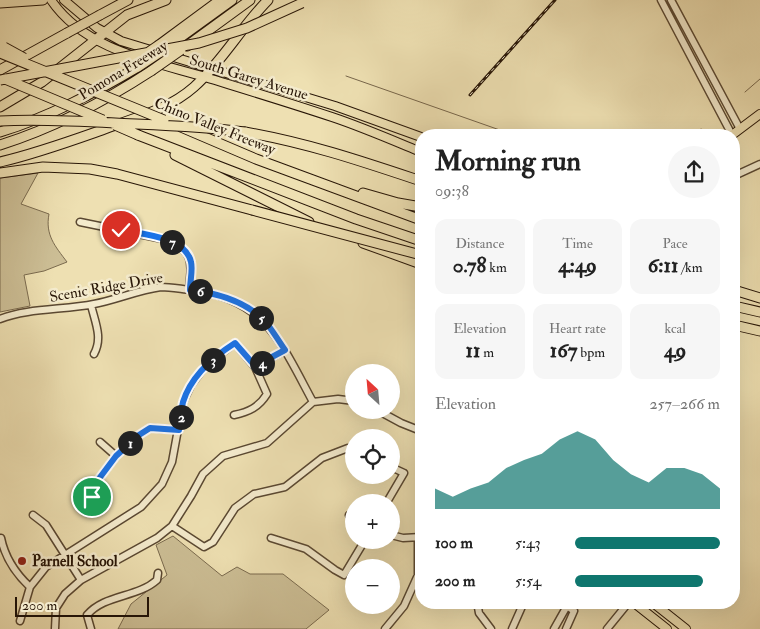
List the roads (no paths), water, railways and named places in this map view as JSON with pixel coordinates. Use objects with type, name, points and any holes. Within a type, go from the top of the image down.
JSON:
[{"type":"highway","points":[[0,3],[43,0]]},
{"type":"highway","points":[[0,70],[128,0]]},
{"type":"highway","points":[[0,107],[42,82],[132,12],[166,0]]},
{"type":"highway","name":"Pomona Freeway","points":[[0,127],[31,116],[141,68],[170,48],[220,0]]},
{"type":"highway","points":[[170,48],[232,0]]},
{"type":"highway","points":[[170,48],[241,0]]},
{"type":"highway","name":"Pomona Freeway","points":[[0,145],[48,127],[116,93],[141,68],[170,48],[250,0]]},
{"type":"highway","points":[[0,162],[65,144],[159,109],[180,98],[204,77],[268,0]]},
{"type":"highway","points":[[0,78],[199,43],[247,28],[304,1]]},
{"type":"highway","name":"Chino Valley Freeway","points":[[1,48],[57,77],[256,159],[415,218]]},
{"type":"highway","points":[[0,132],[61,108],[141,68]]},
{"type":"highway","points":[[0,139],[66,114],[111,90],[141,68]]},
{"type":"highway","points":[[0,78],[154,142],[347,216],[415,239]]},
{"type":"highway","points":[[0,121],[43,120],[164,125],[245,132],[290,140],[320,148],[415,179]]},
{"type":"highway","points":[[154,142],[173,154],[303,220],[415,262]]},
{"type":"highway","points":[[0,172],[43,167],[90,169],[117,174],[415,253]]},
{"type":"highway","points":[[318,182],[415,206]]},
{"type":"highway","points":[[740,292],[760,298]]},
{"type":"highway","points":[[740,307],[760,312]]},
{"type":"highway","points":[[740,327],[760,331]]},
{"type":"main road","name":"South Garey Avenue","points":[[51,0],[70,22],[96,40],[151,62],[335,118],[415,150]]},
{"type":"main road","name":"South Garey Avenue","points":[[64,0],[105,34],[121,41],[335,106],[415,135]]},
{"type":"main road","points":[[253,92],[268,94],[284,92]]},
{"type":"main road","points":[[740,128],[760,114]]},
{"type":"main road","points":[[640,609],[667,629]]},
{"type":"main road","points":[[661,609],[686,629]]},
{"type":"street","points":[[661,0],[729,129]]},
{"type":"street","points":[[671,0],[740,128]]},
{"type":"street","points":[[740,173],[760,164]]},
{"type":"street","points":[[80,222],[163,238],[176,243],[187,253],[192,263],[190,290]]},
{"type":"street","name":"Scenic Ridge Drive","points":[[0,319],[22,314],[91,305],[163,287],[221,296],[239,302],[264,321],[285,350],[313,402]]},
{"type":"street","points":[[91,305],[99,338],[98,347],[94,354]]},
{"type":"street","points":[[20,622],[30,587],[46,567],[142,507],[162,484],[172,462],[183,402],[191,385],[206,365],[235,343],[255,366],[266,394],[262,402],[249,412],[234,416]]},
{"type":"street","points":[[255,366],[285,350]]},
{"type":"street","points":[[55,629],[56,608],[65,594],[82,580],[156,538],[172,526],[203,474],[223,456],[267,442],[313,402],[345,399]]},
{"type":"street","points":[[394,419],[415,429]]},
{"type":"street","points":[[92,497],[95,484],[116,456],[150,428],[179,430]]},
{"type":"street","points":[[100,442],[116,456]]},
{"type":"street","points":[[172,526],[204,547],[213,542],[235,508],[254,494],[285,486],[322,458],[345,449]]},
{"type":"street","points":[[33,515],[46,525],[82,580]]},
{"type":"street","points":[[400,537],[415,538]]},
{"type":"street","points":[[1,538],[3,552],[18,575],[30,587]]},
{"type":"street","points":[[271,538],[306,549],[344,575],[360,549]]},
{"type":"street","points":[[91,629],[87,615],[94,607],[124,594],[138,592],[150,586],[157,580],[158,573]]},
{"type":"street","points":[[385,629],[404,606],[415,582]]},
{"type":"street","points":[[478,609],[479,613],[491,629]]},
{"type":"street","points":[[512,629],[520,609]]},
{"type":"street","points":[[554,629],[562,609]]},
{"type":"street","points":[[606,629],[625,609]]},
{"type":"street","points":[[566,629],[574,610]]},
{"type":"waterway","points":[[346,76],[497,129]]},
{"type":"waterway","points":[[745,92],[760,79]]},
{"type":"railway","points":[[470,95],[555,0]]},
{"type":"place","name":"Parnell School","points":[[22,561]]}]
